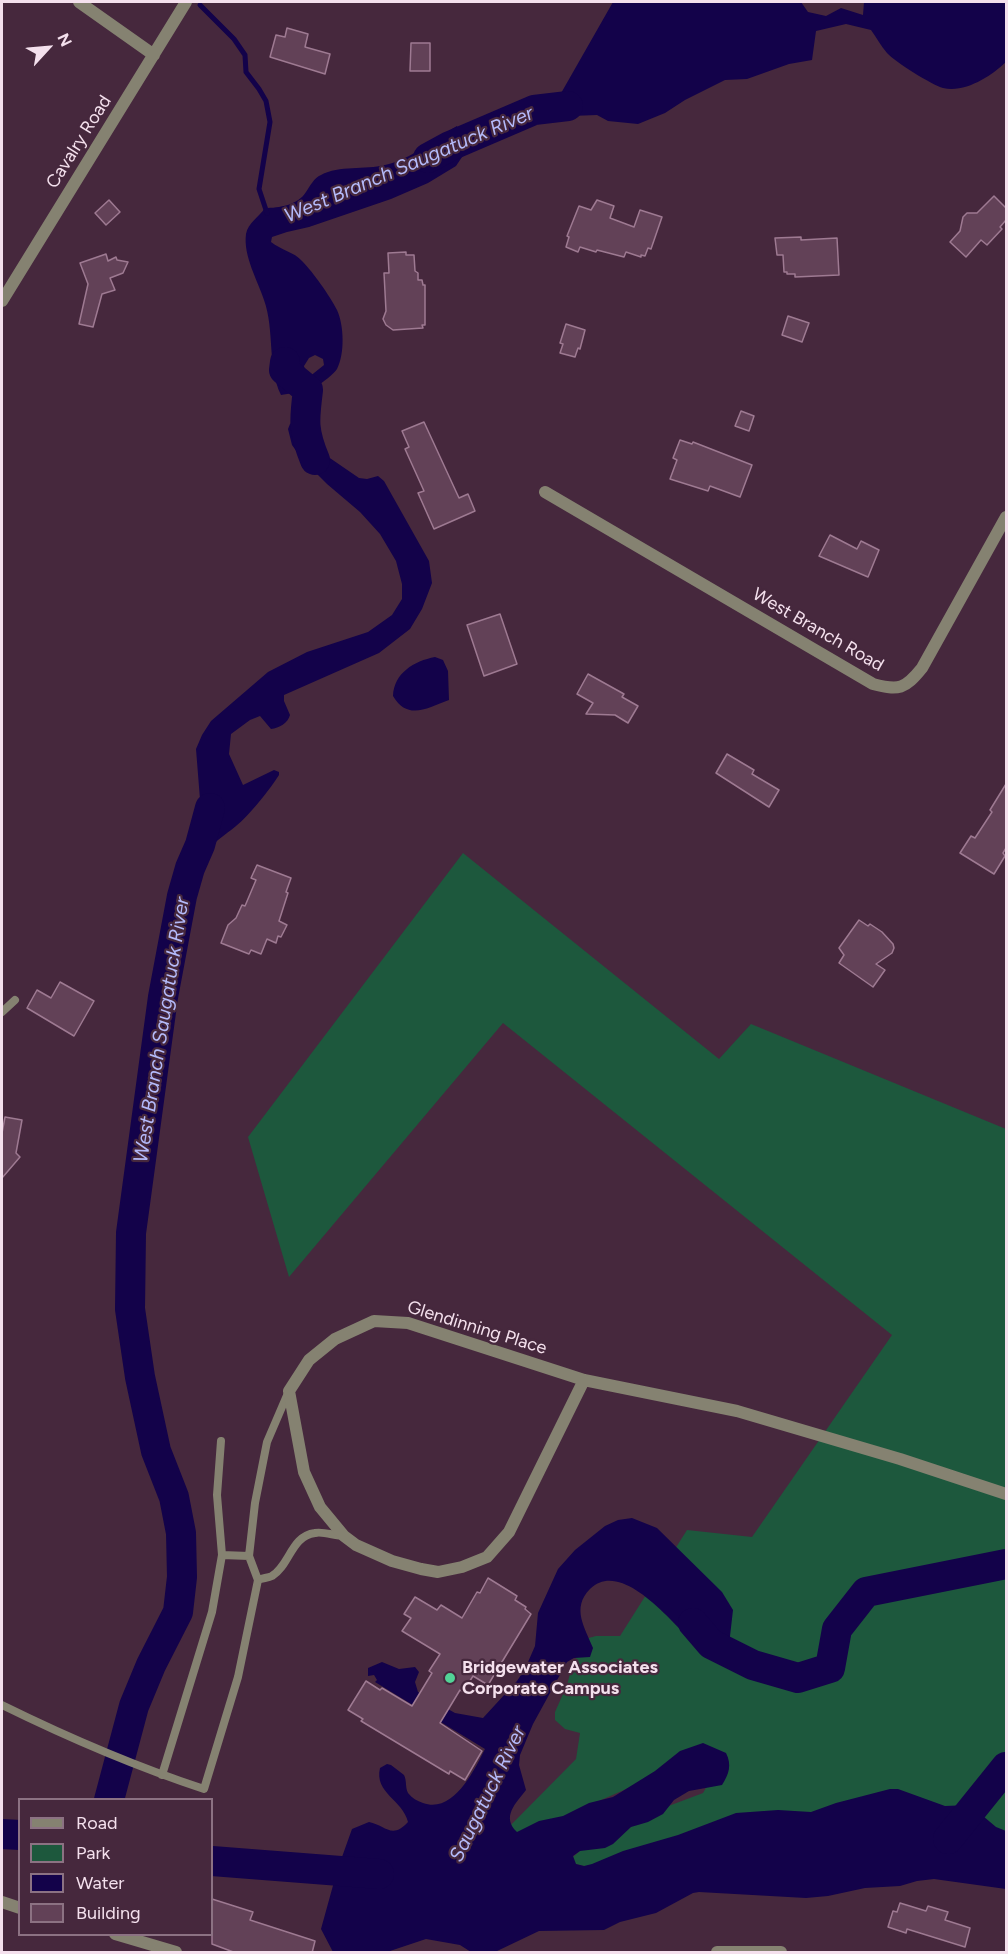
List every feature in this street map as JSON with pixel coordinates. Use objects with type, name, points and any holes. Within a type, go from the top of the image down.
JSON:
[{"type":"street","points":[[79,2],[154,55]]},
{"type":"street","name":"Cavalry Road","points":[[2,301],[186,2]]},
{"type":"street","name":"West Branch Road","points":[[545,492],[873,684],[889,688],[900,688],[909,684],[922,668],[1006,517]]},
{"type":"street","name":"Glendinning Place","points":[[289,1391],[309,1360],[335,1339],[374,1321],[408,1323],[584,1380],[737,1411],[900,1459],[1006,1494]]},
{"type":"street","points":[[289,1391],[304,1473],[320,1507],[344,1536],[356,1545],[392,1561],[438,1572],[462,1567],[487,1557],[509,1532],[584,1380]]},
{"type":"street","points":[[2,1902],[18,1907]]},
{"type":"street","points":[[118,1936],[176,1953]]},
{"type":"street","points":[[717,1953],[781,1953]]},
{"type":"lane","points":[[2,1012],[15,1000]]},
{"type":"lane","points":[[2,1705],[50,1730],[162,1775],[204,1789],[238,1677],[258,1580],[249,1556],[255,1503],[267,1442],[289,1391]]},
{"type":"lane","points":[[162,1775],[212,1612],[222,1555],[217,1495],[221,1442]]},
{"type":"lane","points":[[258,1580],[271,1576],[280,1568],[304,1536],[317,1532],[344,1536]]},
{"type":"lane","points":[[222,1555],[249,1556]]},
{"type":"green space","points":[[463,853],[719,1059],[751,1024],[1006,1129],[1006,1855],[601,1870],[567,1862],[587,1845],[650,1813],[703,1793],[717,1769],[667,1771],[524,1834],[501,1835],[576,1759],[580,1733],[565,1729],[555,1720],[555,1712],[585,1639],[596,1636],[620,1636],[687,1530],[752,1537],[892,1335],[503,1023],[289,1277],[248,1137]]},
{"type":"water","points":[[613,2],[801,2],[808,12],[826,16],[841,8],[863,15],[864,2],[1006,2],[1006,62],[986,78],[969,86],[943,88],[891,57],[871,30],[846,24],[816,31],[812,60],[789,64],[747,79],[725,80],[665,113],[638,124],[608,121],[597,115],[571,116],[556,102]]},
{"type":"water","points":[[457,126],[464,140],[466,151],[456,166],[428,183],[391,199],[272,237],[271,242],[299,258],[316,278],[337,310],[342,331],[341,356],[337,369],[313,388],[281,395],[274,372],[267,312],[247,251],[246,234],[249,227],[265,208],[282,206],[298,200],[321,175],[336,170],[395,162]],"holes":[[[315,355],[323,359],[324,365],[309,377],[306,376],[304,366],[309,358]]]},
{"type":"water","points":[[296,420],[308,425],[314,445],[324,454],[359,478],[367,479],[378,476],[384,481],[429,561],[432,583],[422,609],[410,629],[379,653],[284,695],[290,715],[280,726],[271,729],[260,716],[250,720],[231,734],[229,754],[243,785],[274,770],[279,772],[279,775],[247,816],[208,851],[192,839],[201,812],[196,749],[211,721],[268,672],[307,652],[368,632],[392,615],[402,599],[402,584],[396,561],[380,534],[360,512],[302,459],[292,445],[288,429],[290,424]]},
{"type":"water","points":[[435,657],[443,660],[448,671],[449,700],[418,710],[405,708],[399,704],[393,696],[394,688],[401,675],[413,665]]},
{"type":"water","points":[[632,1518],[657,1528],[722,1592],[733,1610],[729,1645],[707,1656],[652,1602],[636,1590],[620,1582],[604,1581],[590,1589],[584,1596],[580,1611],[593,1648],[590,1657],[574,1658],[567,1662],[533,1724],[520,1755],[519,1765],[526,1790],[510,1816],[512,1826],[517,1832],[539,1821],[563,1816],[589,1803],[613,1797],[655,1771],[680,1751],[703,1743],[726,1753],[729,1769],[722,1785],[689,1791],[674,1800],[663,1814],[631,1827],[613,1844],[605,1848],[580,1851],[573,1856],[576,1864],[584,1866],[592,1864],[623,1851],[678,1835],[736,1813],[778,1810],[811,1812],[836,1803],[898,1789],[945,1806],[970,1805],[996,1827],[1006,1831],[1006,1889],[934,1879],[900,1886],[865,1888],[806,1898],[699,1892],[656,1913],[620,1922],[604,1930],[539,1931],[495,1952],[471,1952],[460,1945],[426,1939],[387,1952],[333,1952],[321,1929],[337,1871],[352,1829],[369,1822],[393,1831],[408,1822],[401,1808],[381,1784],[380,1768],[387,1764],[391,1765],[404,1775],[407,1791],[411,1796],[421,1802],[434,1805],[453,1797],[468,1779],[485,1749],[375,1682],[377,1680],[374,1675],[368,1676],[368,1668],[382,1662],[399,1669],[415,1667],[419,1672],[415,1682],[418,1692],[455,1713],[483,1718],[525,1669],[535,1646],[538,1613],[558,1569],[575,1550],[605,1526],[618,1520]]},
{"type":"building","points":[[287,28],[308,34],[305,47],[330,54],[325,74],[270,57],[276,35],[285,37]]},
{"type":"building","points":[[411,43],[430,43],[430,71],[410,71]]},
{"type":"building","points":[[994,196],[1006,208],[1006,220],[1000,227],[1002,229],[987,245],[981,240],[966,257],[950,242],[960,231],[963,217],[967,213],[977,213]]},
{"type":"building","points":[[109,200],[120,212],[106,225],[95,213]]},
{"type":"building","points":[[597,200],[614,206],[610,218],[634,227],[640,210],[662,217],[651,249],[648,248],[645,256],[641,255],[641,257],[626,252],[624,257],[580,247],[578,252],[566,247],[569,237],[567,236],[579,206],[591,210]]},
{"type":"building","points":[[801,237],[801,240],[837,238],[839,275],[795,277],[795,274],[784,272],[783,255],[777,255],[775,238]]},
{"type":"building","points":[[406,252],[406,255],[414,255],[418,280],[422,280],[425,285],[425,325],[422,325],[423,328],[393,330],[386,325],[383,319],[386,311],[384,273],[389,273],[388,253]]},
{"type":"building","points":[[106,254],[108,261],[116,257],[117,260],[128,262],[123,273],[110,278],[115,290],[102,294],[93,327],[79,324],[88,284],[80,263]]},
{"type":"building","points":[[788,316],[809,323],[802,342],[782,335]]},
{"type":"building","points":[[566,324],[585,330],[580,349],[578,348],[575,357],[560,353],[563,344],[560,343]]},
{"type":"building","points":[[741,411],[754,416],[749,431],[735,426]]},
{"type":"building","points":[[424,422],[459,498],[468,494],[475,511],[434,529],[418,493],[424,491],[405,449],[409,447],[402,431]]},
{"type":"building","points":[[680,440],[692,444],[693,442],[752,465],[740,497],[710,486],[708,491],[670,479],[677,460],[673,458]]},
{"type":"building","points":[[830,535],[857,549],[861,541],[879,550],[868,577],[819,556]]},
{"type":"building","points":[[500,614],[517,664],[484,676],[467,625]]},
{"type":"building","points":[[588,674],[624,694],[622,697],[638,706],[628,723],[615,715],[586,714],[593,703],[577,694]]},
{"type":"building","points":[[727,754],[754,770],[752,774],[779,790],[769,807],[716,773]]},
{"type":"building","points":[[1006,784],[1006,848],[1003,853],[1005,856],[994,874],[960,853],[971,836],[975,838]]},
{"type":"building","points":[[257,865],[291,878],[279,921],[287,925],[281,937],[278,936],[276,943],[267,939],[261,954],[251,950],[249,954],[221,943],[228,925],[236,918],[242,905],[245,906],[256,880],[251,878]]},
{"type":"building","points":[[859,920],[882,932],[894,948],[892,953],[876,964],[885,970],[873,987],[839,963],[844,955],[839,948]]},
{"type":"building","points":[[60,982],[94,1001],[74,1036],[27,1008],[37,990],[51,998]]},
{"type":"building","points":[[5,1117],[22,1120],[16,1153],[20,1157],[2,1178],[2,1133]]},
{"type":"building","name":"Bridgewater Associates Corporate Campus","points":[[488,1578],[517,1596],[515,1600],[526,1607],[525,1609],[531,1614],[488,1685],[473,1676],[463,1692],[460,1690],[440,1723],[482,1751],[465,1780],[450,1771],[449,1774],[361,1721],[363,1719],[348,1710],[366,1681],[412,1706],[432,1673],[429,1671],[440,1654],[402,1631],[411,1618],[404,1614],[415,1597],[437,1610],[441,1605],[462,1618]]},
{"type":"building","points":[[213,1899],[253,1912],[250,1920],[315,1941],[312,1953],[236,1953],[212,1944]]},
{"type":"building","points":[[900,1903],[926,1911],[928,1906],[948,1912],[945,1920],[970,1928],[965,1947],[907,1929],[906,1933],[888,1927],[893,1911],[897,1912]]},
{"type":"waterway","points":[[200,5],[234,39],[245,55],[246,72],[266,101],[270,122],[259,189],[267,213]]},
{"type":"waterway","name":"West Branch Saugatuck River","points":[[428,158],[450,146],[534,110],[568,106]]},
{"type":"waterway","name":"West Branch Saugatuck River","points":[[285,362],[284,370],[308,390],[306,426],[308,441],[315,460]]},
{"type":"waterway","name":"West Branch Saugatuck River","points":[[110,1798],[134,1706],[151,1665],[178,1612],[182,1577],[181,1533],[174,1497],[156,1451],[140,1377],[130,1309],[131,1233],[163,997],[182,896],[210,808]]},
{"type":"waterway","name":"Saugatuck River","points":[[693,1623],[711,1644],[753,1665],[798,1678],[830,1668],[837,1629],[866,1592],[1006,1564]]},
{"type":"waterway","name":"Saugatuck River","points":[[948,1839],[1006,1767]]},
{"type":"waterway","name":"Saugatuck River","points":[[2,1834],[18,1835]]},
{"type":"waterway","name":"Saugatuck River","points":[[213,1861],[379,1874]]},
{"type":"place","name":"Bridgewater Associates Corporate Campus","points":[[450,1678]]}]
